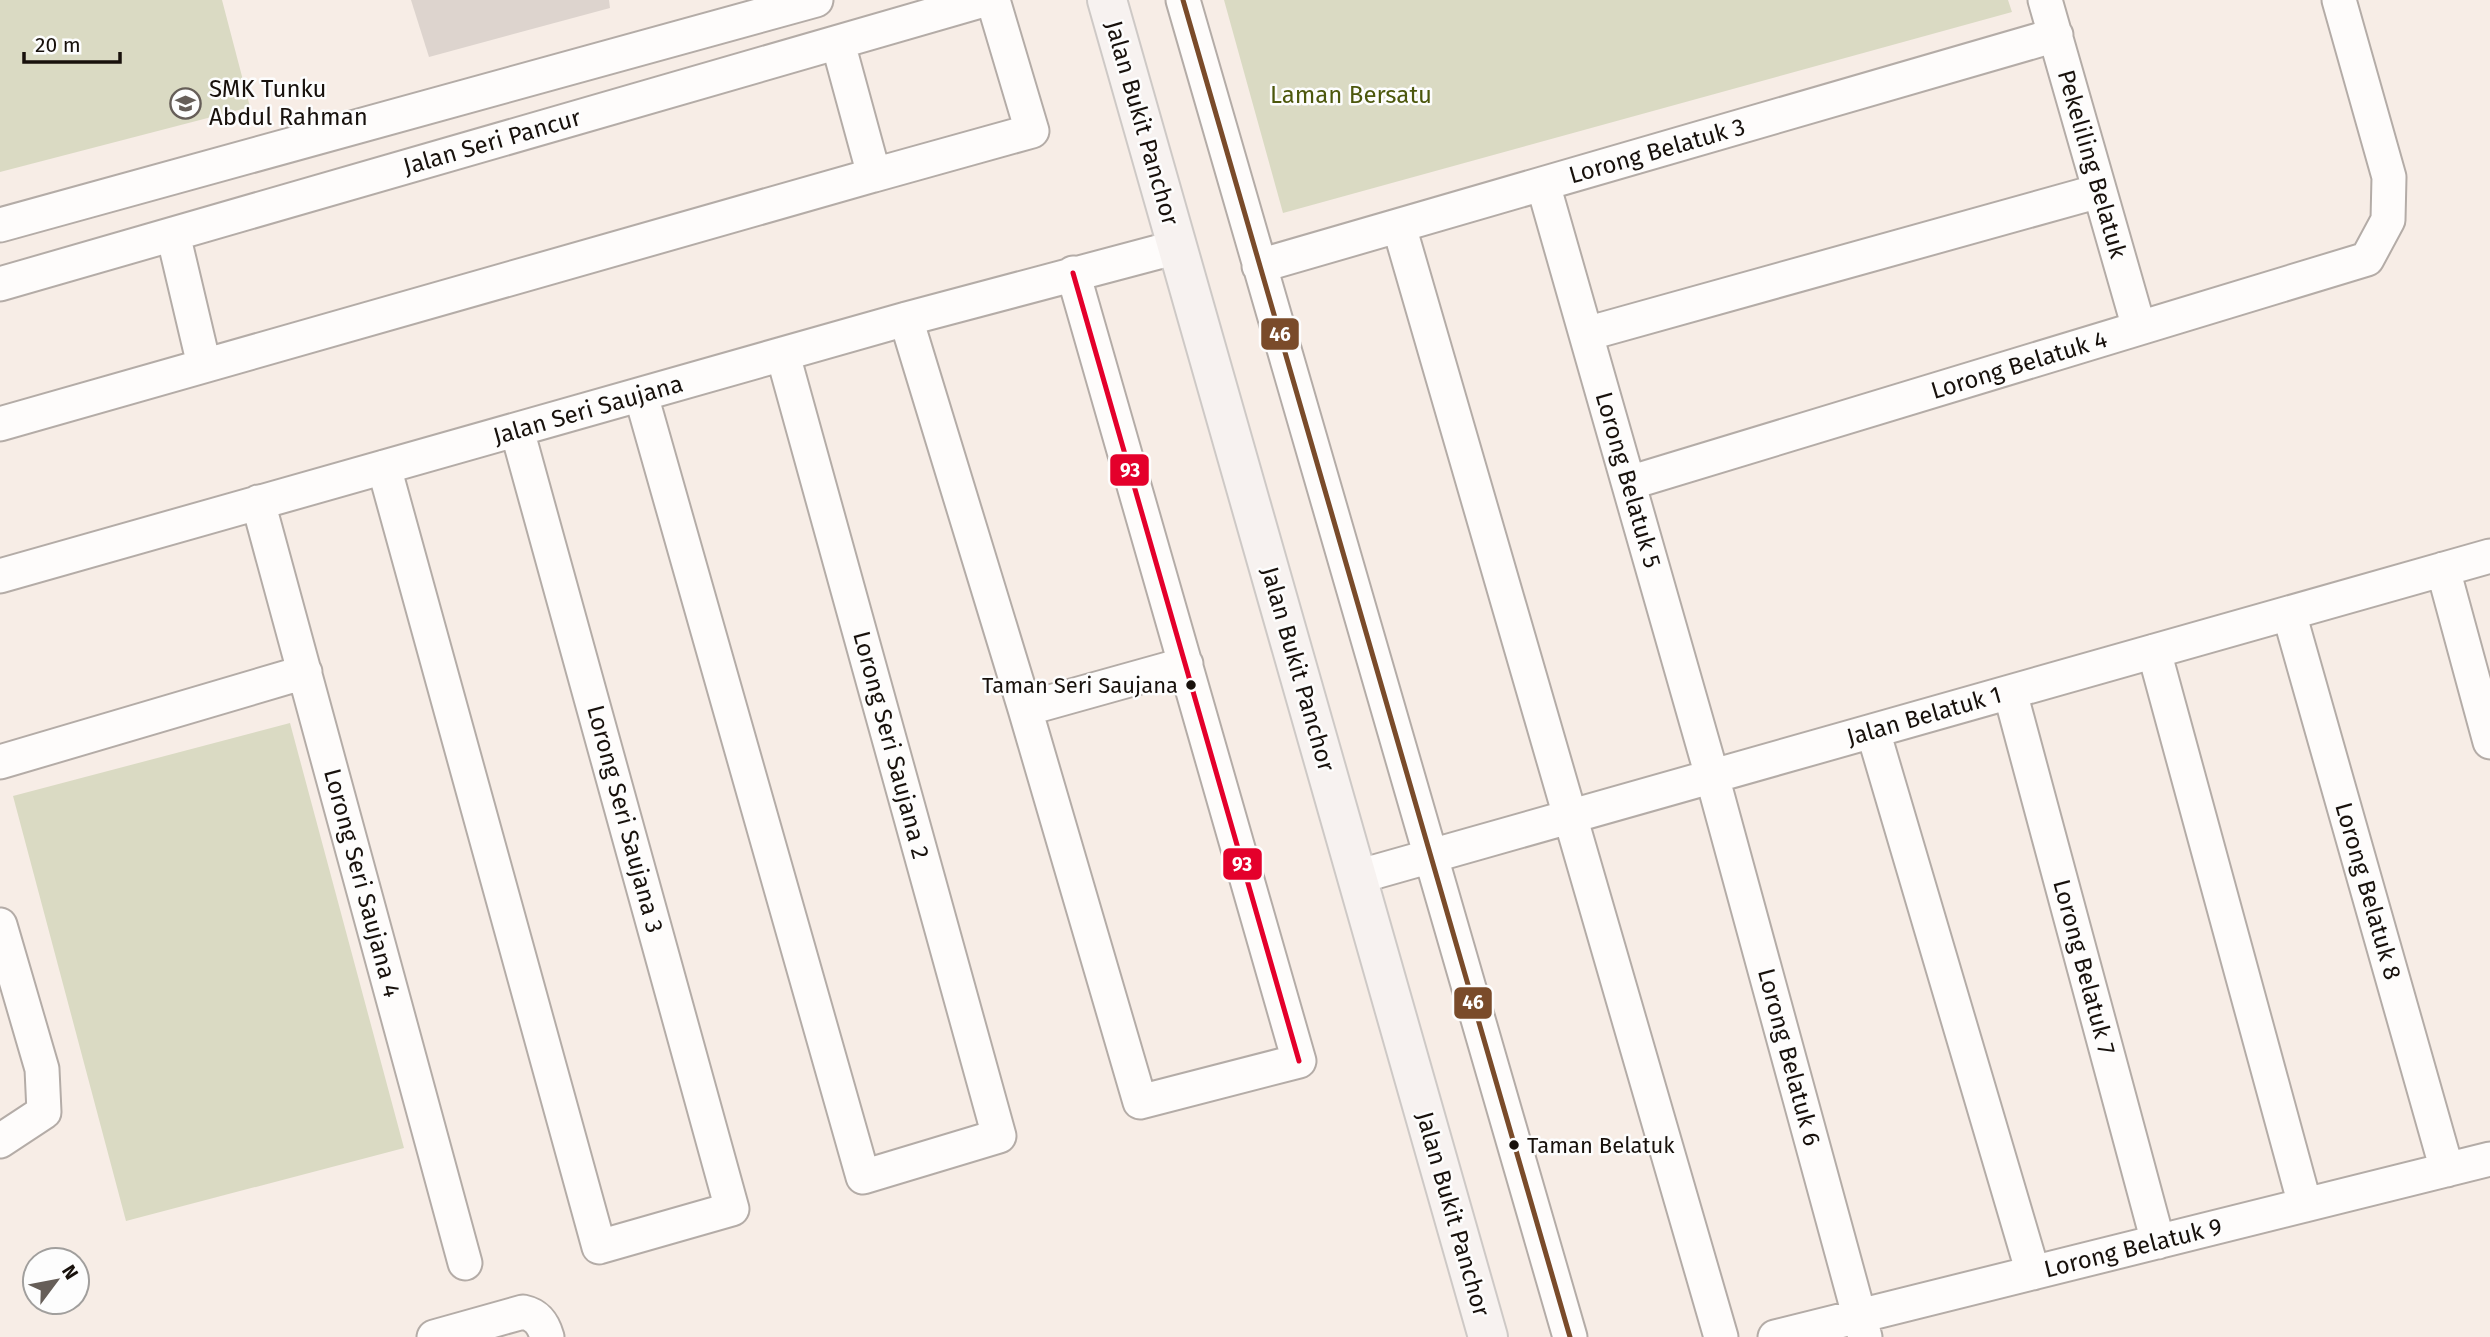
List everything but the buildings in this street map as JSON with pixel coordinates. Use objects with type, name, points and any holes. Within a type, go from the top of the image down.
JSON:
[{"type":"main road","name":"Jalan Bukit Panchor","points":[[1107,0],[1488,1337]]},
{"type":"street","points":[[0,225],[816,0]]},
{"type":"street","name":"Jalan Seri Pancur","points":[[0,284],[984,0]]},
{"type":"street","points":[[0,424],[1032,131],[993,0]]},
{"type":"street","points":[[1183,0],[1570,1337]]},
{"type":"street","name":"Pekeliling Belatuk","points":[[2045,0],[2138,328]]},
{"type":"street","name":"Lorong Belatuk 4","points":[[1629,483],[2367,259],[2388,220],[2389,177],[2339,0]]},
{"type":"street","name":"Lorong Belatuk 3","points":[[1259,266],[2056,35]]},
{"type":"street","points":[[838,43],[874,175]]},
{"type":"street","name":"Lorong Belatuk 5","points":[[1543,184],[1712,776]]},
{"type":"street","points":[[1586,334],[2099,191]]},
{"type":"street","points":[[1399,226],[1721,1337]]},
{"type":"street","points":[[173,234],[204,365]]},
{"type":"street","name":"Jalan Seri Saujana","points":[[0,576],[906,319],[1177,247]]},
{"type":"street","points":[[906,319],[1025,709],[1140,1102],[1299,1061],[1073,273]]},
{"type":"street","name":"Lorong Seri Saujana 2","points":[[641,395],[863,1177],[999,1136],[783,355]]},
{"type":"street","name":"Lorong Seri Saujana 3","points":[[384,467],[599,1247],[732,1209],[517,430]]},
{"type":"street","name":"Lorong Seri Saujana 4","points":[[258,502],[465,1264]]},
{"type":"street","name":"Jalan Belatuk 1","points":[[1357,877],[2490,556]]},
{"type":"street","points":[[2443,569],[2490,742]]},
{"type":"street","name":"Lorong Belatuk 8","points":[[2290,613],[2447,1170]]},
{"type":"street","points":[[2154,651],[2305,1205]]},
{"type":"street","points":[[1025,709],[1186,664]]},
{"type":"street","points":[[0,762],[305,672]]},
{"type":"street","name":"Lorong Belatuk 7","points":[[2010,692],[2158,1242]]},
{"type":"street","points":[[1873,731],[2033,1273]]},
{"type":"street","name":"Lorong Belatuk 6","points":[[1712,776],[1863,1327]]},
{"type":"street","points":[[0,925],[42,1069],[44,1112],[0,1141]]},
{"type":"street","name":"Lorong Belatuk 9","points":[[1775,1337],[1863,1327],[2033,1273],[2490,1159]]},
{"type":"street","points":[[434,1337],[523,1312],[532,1314],[540,1321],[546,1334]]},
{"type":"green space","points":[[0,0],[222,0],[250,107],[0,172]]},
{"type":"green space","name":"Laman Bersatu","points":[[1224,0],[2008,0],[2012,12],[1283,213]]},
{"type":"green space","points":[[290,723],[404,1148],[126,1221],[13,796]]},
{"type":"transit line","name":"46","points":[[1183,0],[1570,1337]]},
{"type":"transit line","name":"93","points":[[1073,273],[1299,1061]]},
{"type":"place","name":"SMK Tunku Abdul Rahman","points":[[186,103]]},
{"type":"place","name":"Taman Seri Saujana","points":[[1191,685]]},
{"type":"place","name":"Taman Belatuk","points":[[1514,1145]]}]
